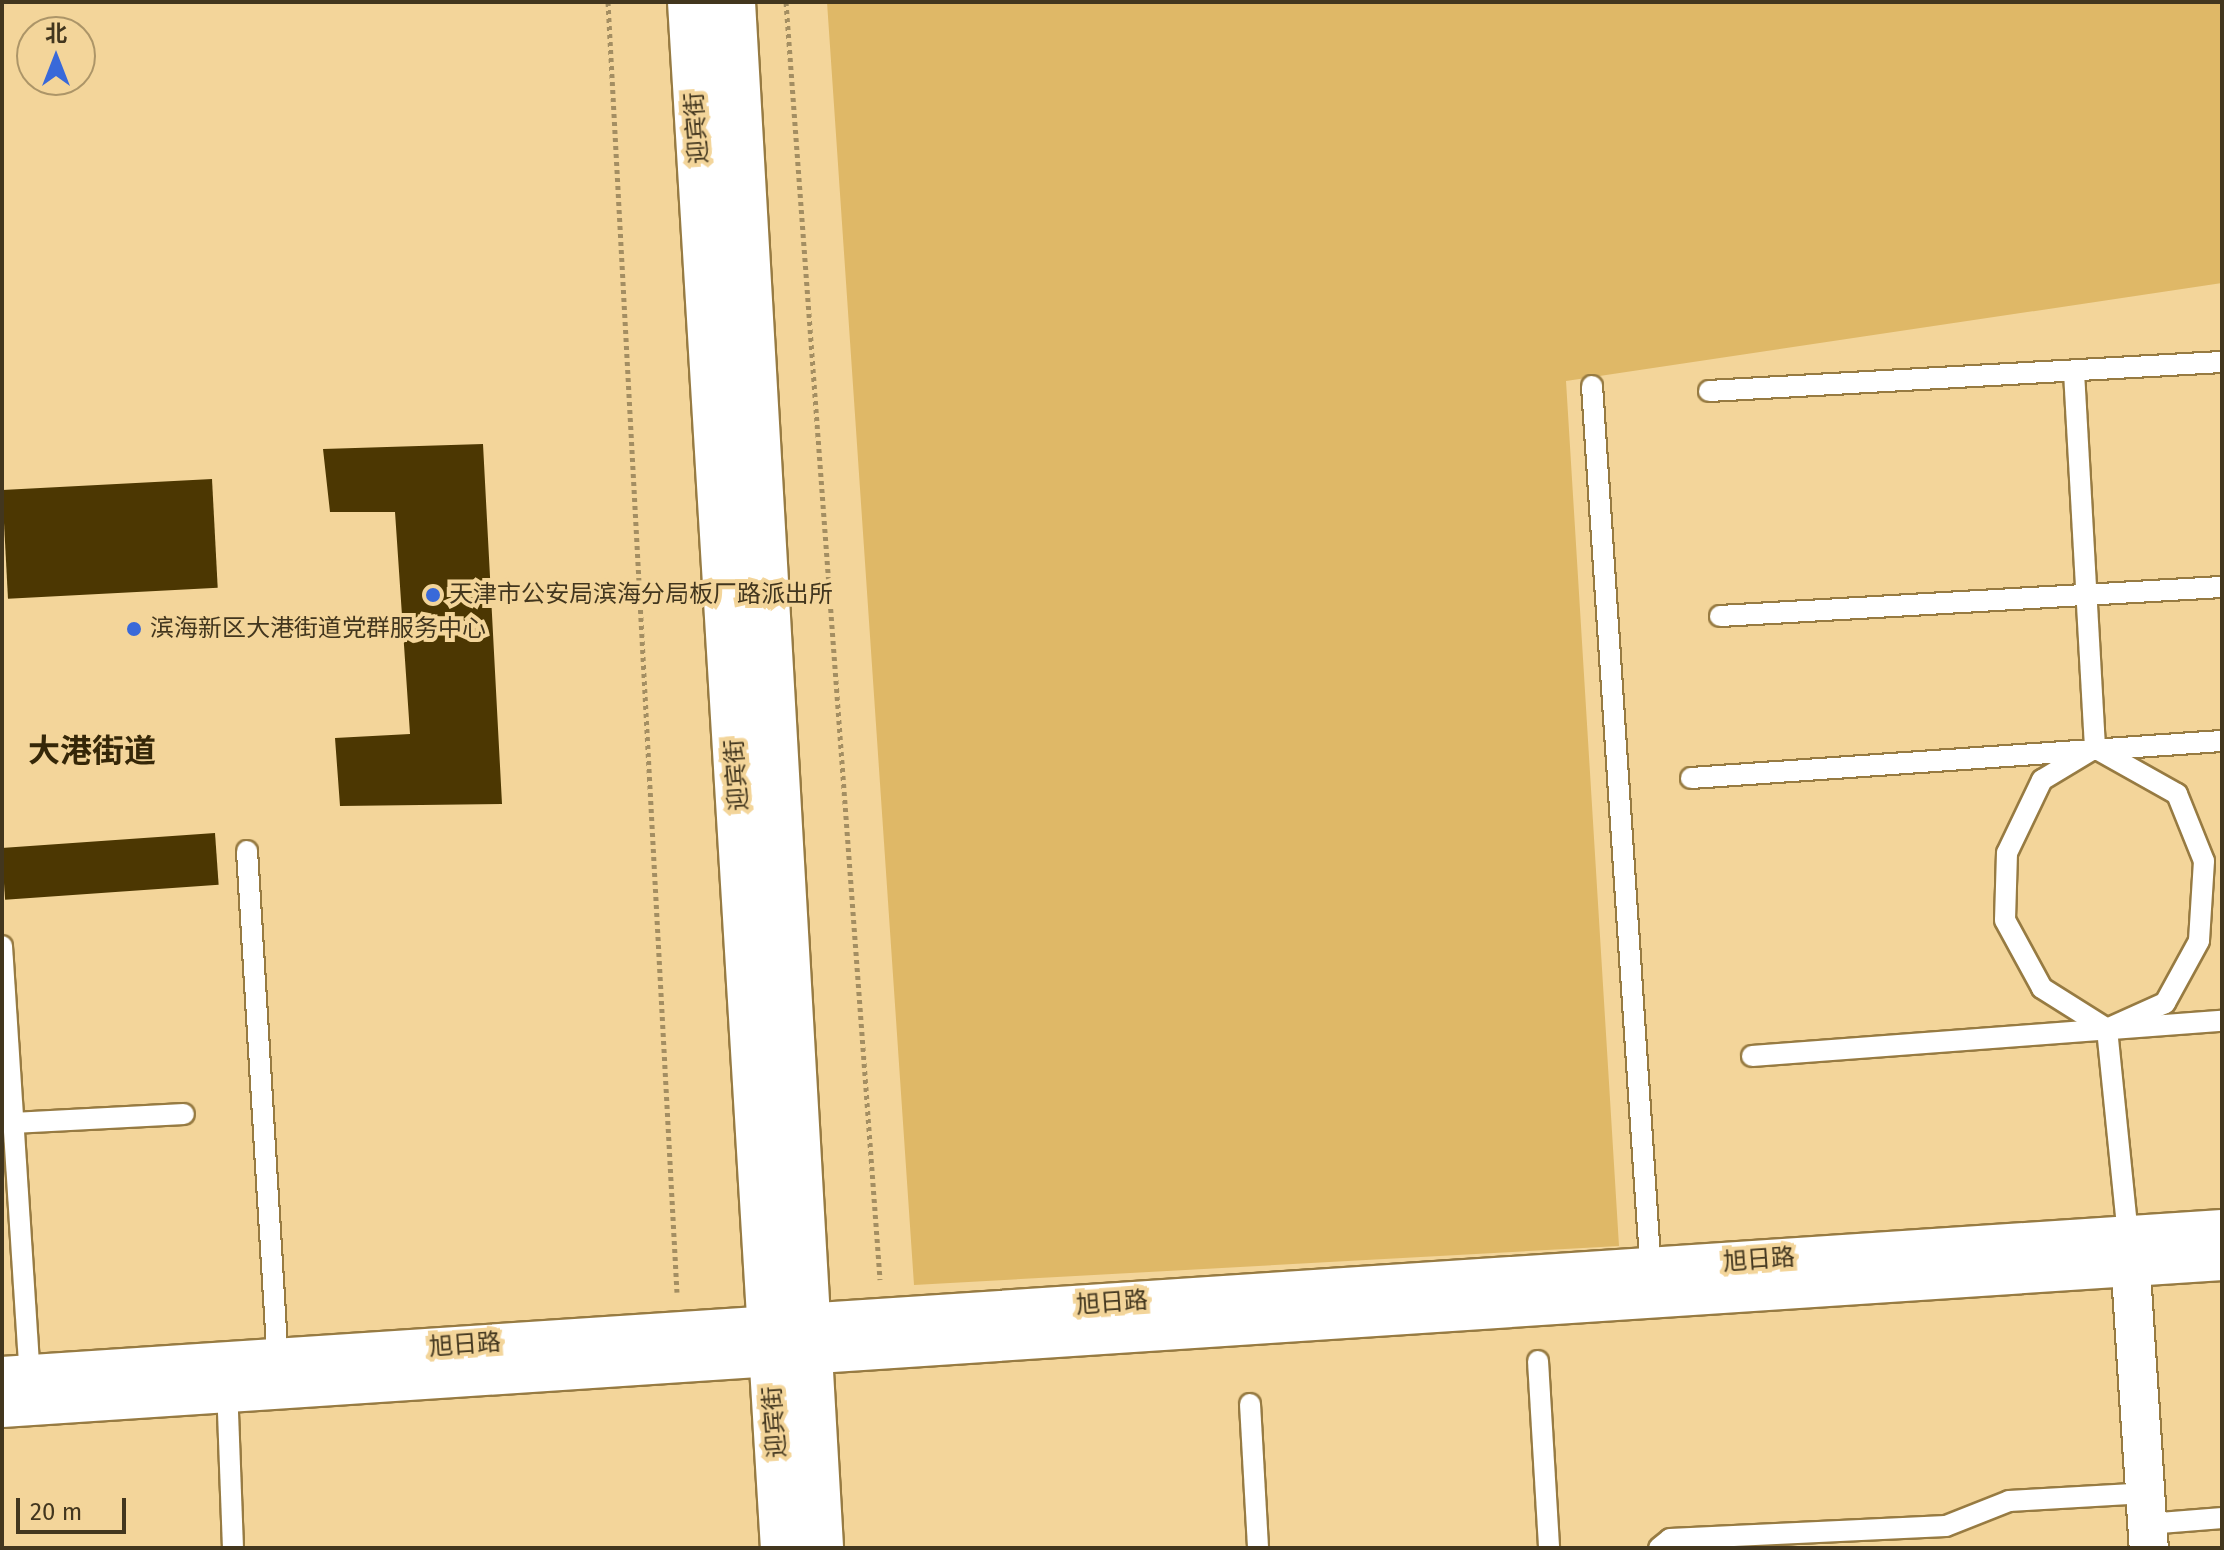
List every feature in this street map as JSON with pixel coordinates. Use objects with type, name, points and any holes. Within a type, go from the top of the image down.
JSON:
[{"type":"main road","name":"迎宾街","points":[[690,2],[789,1341],[821,1548]]},
{"type":"main road","name":"迎宾街","points":[[733,2],[789,1341],[783,1548]]},
{"type":"street","name":"旭日路","points":[[16,1391],[2129,1251],[2222,1229]]},
{"type":"street","name":"旭日路","points":[[2129,1251],[2222,1261]]},
{"type":"street","points":[[2129,1251],[2148,1522]]},
{"type":"lane","points":[[1709,391],[2222,362]]},
{"type":"lane","points":[[2074,372],[2095,748]]},
{"type":"lane","points":[[1592,386],[1651,1284]]},
{"type":"lane","points":[[1720,616],[2222,587]]},
{"type":"lane","points":[[1691,778],[2222,741]]},
{"type":"lane","points":[[2095,748],[2042,780],[2007,853],[2005,920],[2042,988],[2107,1029]]},
{"type":"lane","points":[[2095,748],[2177,794],[2204,861],[2199,941],[2165,1003],[2107,1029]]},
{"type":"lane","points":[[247,851],[278,1374]]},
{"type":"lane","points":[[2,946],[13,1123],[16,1391]]},
{"type":"lane","points":[[1752,1056],[2222,1021]]},
{"type":"lane","points":[[2107,1029],[2129,1251]]},
{"type":"lane","points":[[13,1123],[184,1114]]},
{"type":"lane","points":[[1538,1361],[1549,1548]]},
{"type":"lane","points":[[227,1378],[233,1548]]},
{"type":"lane","points":[[1250,1404],[1258,1548]]},
{"type":"lane","points":[[1659,1548],[1670,1539],[1946,1526],[2009,1501],[2148,1522],[2222,1518]]},
{"type":"path","points":[[608,2],[677,1292]]},
{"type":"path","points":[[786,2],[880,1280]]},
{"type":"shaded area","points":[[827,2],[2222,2],[2222,283],[1566,381],[1619,1246],[914,1285]]},
{"type":"building","points":[[483,444],[502,804],[340,806],[335,738],[410,734],[395,512],[330,512],[323,449]]},
{"type":"building","name":"滨海新区大港街道党群服务中心","points":[[212,479],[218,588],[8,599],[2,490]]},
{"type":"building","points":[[215,833],[219,885],[5,900],[2,848]]},
{"type":"place","name":"天津市公安局滨海分局板厂路派出所","points":[[433,595]]},
{"type":"place","name":"滨海新区大港街道党群服务中心","points":[[134,629]]},
{"type":"district","name":"大港街道","points":[[92,751]]}]
